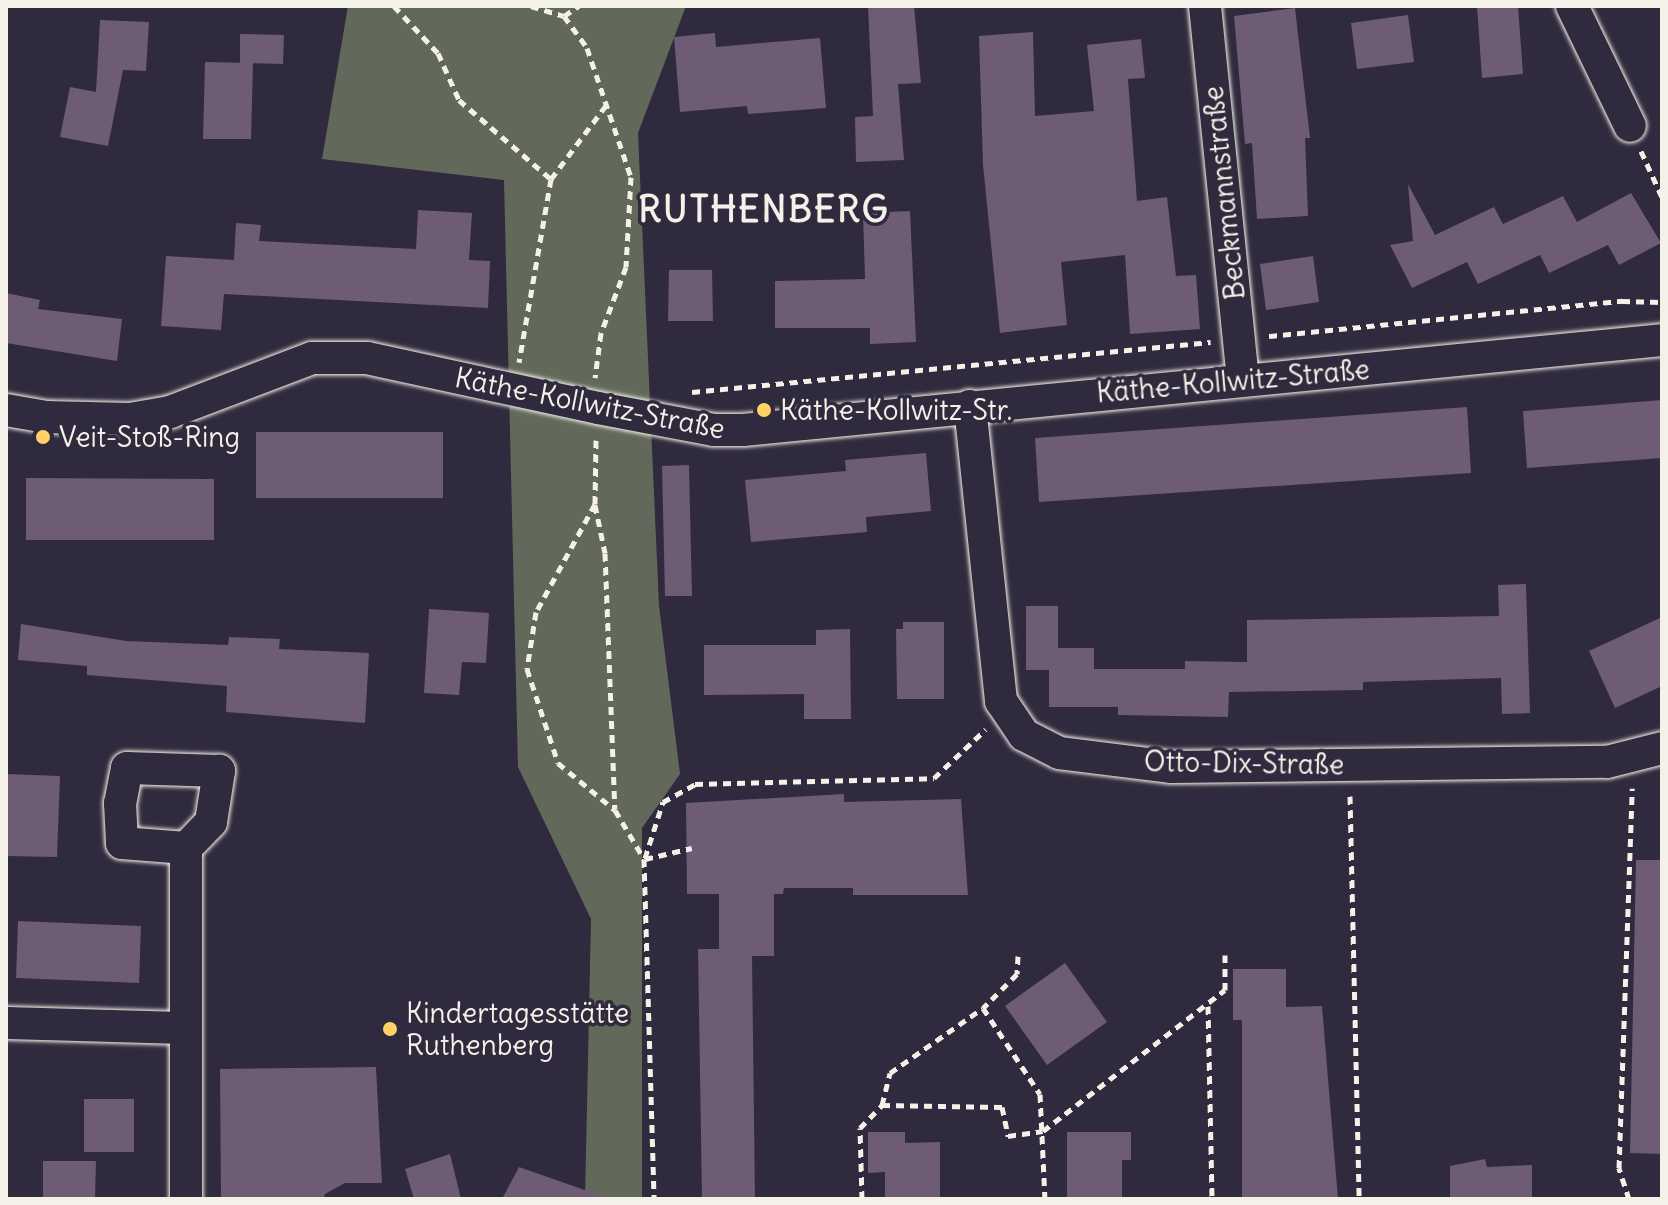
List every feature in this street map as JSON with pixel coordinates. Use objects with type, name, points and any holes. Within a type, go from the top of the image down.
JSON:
[{"type":"street","name":"Beckmannstraße","points":[[1205,6],[1243,380]]},
{"type":"street","points":[[1572,6],[1630,126]]},
{"type":"street","name":"Käthe-Kollwitz-Straße","points":[[6,410],[88,418],[170,412],[312,358],[367,358],[517,377],[598,408],[714,430],[743,430],[1662,340]]},
{"type":"street","points":[[970,406],[1001,701],[1009,716]]},
{"type":"street","name":"Otto-Dix-Straße","points":[[1009,716],[1024,735],[1059,753],[1172,767],[1607,762],[1648,751]]},
{"type":"street","points":[[186,848],[186,1199]]},
{"type":"street","points":[[6,1023],[184,1028]]},
{"type":"path","points":[[394,6],[438,53],[459,100],[551,179]]},
{"type":"path","points":[[531,6],[564,16],[587,48],[631,177],[626,267],[601,333],[595,374],[598,408],[595,504],[605,553],[615,810]]},
{"type":"path","points":[[564,16],[579,6]]},
{"type":"path","points":[[517,377],[551,179],[607,104]]},
{"type":"path","points":[[1630,126],[1662,197]]},
{"type":"path","points":[[676,391],[733,391],[1622,301],[1662,302]]},
{"type":"path","points":[[504,360],[517,377]]},
{"type":"path","points":[[517,377],[534,365]]},
{"type":"path","points":[[580,372],[608,377]]},
{"type":"path","points":[[595,504],[536,612],[527,669],[558,763],[615,810],[644,859]]},
{"type":"path","points":[[654,1199],[644,859],[663,802],[695,784],[934,778],[959,750],[1009,716]]},
{"type":"path","points":[[1629,1199],[1619,1168],[1648,751]]},
{"type":"path","points":[[1348,765],[1359,1199]]},
{"type":"path","points":[[644,859],[692,848]]},
{"type":"path","points":[[882,1105],[1002,1107],[1008,1136],[1043,1131],[1225,990],[1225,955]]},
{"type":"path","points":[[862,1199],[860,1128],[882,1105],[890,1073],[983,1008],[1017,974],[1018,956]]},
{"type":"path","points":[[1208,1006],[1212,1199]]},
{"type":"path","points":[[983,1008],[1040,1094],[1045,1199]]},
{"type":"green space","points":[[348,6],[686,6],[638,133],[659,606],[680,774],[642,828],[642,1199],[585,1199],[591,919],[518,767],[504,180],[322,159]]},
{"type":"building","points":[[868,6],[914,6],[921,83],[898,84],[904,160],[856,162],[855,117],[873,116]]},
{"type":"building","points":[[1477,6],[1518,6],[1523,74],[1482,78]]},
{"type":"building","points":[[1295,8],[1310,138],[1305,138],[1308,216],[1257,219],[1252,143],[1245,144],[1234,16]]},
{"type":"building","points":[[1408,15],[1414,62],[1357,69],[1351,23]]},
{"type":"building","points":[[100,20],[149,22],[146,71],[123,70],[108,146],[60,137],[70,87],[96,92]]},
{"type":"building","points":[[1033,32],[1035,116],[1094,111],[1087,45],[1141,39],[1145,78],[1128,79],[1137,201],[1167,197],[1176,276],[1196,275],[1200,329],[1130,334],[1125,255],[1061,262],[1067,325],[1000,333],[983,165],[979,36]]},
{"type":"building","points":[[715,33],[716,47],[820,38],[826,108],[748,114],[747,106],[680,112],[674,37]]},
{"type":"building","points":[[240,34],[284,35],[283,64],[240,63]]},
{"type":"building","points":[[205,62],[253,63],[251,139],[203,139]]},
{"type":"building","points":[[1408,184],[1435,235],[1494,207],[1503,224],[1563,196],[1577,222],[1631,193],[1661,243],[1619,265],[1608,245],[1549,273],[1540,255],[1478,284],[1467,262],[1412,288],[1390,245],[1413,241]]},
{"type":"building","points":[[418,210],[472,213],[469,260],[490,261],[488,308],[224,294],[221,330],[161,326],[166,256],[234,260],[236,223],[261,225],[259,241],[416,249]]},
{"type":"building","points":[[910,211],[916,342],[870,344],[870,328],[775,328],[775,281],[865,279],[863,213]]},
{"type":"building","points":[[1313,256],[1319,302],[1266,310],[1260,264]]},
{"type":"building","points":[[669,270],[712,270],[713,321],[668,321]]},
{"type":"building","points":[[6,293],[40,300],[38,309],[122,319],[117,361],[6,343]]},
{"type":"building","points":[[1662,400],[1662,458],[1527,468],[1523,411]]},
{"type":"building","points":[[1467,407],[1471,473],[1039,502],[1035,438]]},
{"type":"building","points":[[256,432],[443,432],[443,498],[256,498]]},
{"type":"building","points":[[926,453],[931,511],[866,517],[867,532],[751,542],[745,480],[846,471],[845,460]]},
{"type":"building","points":[[689,465],[692,596],[665,596],[662,466]]},
{"type":"building","points":[[26,478],[214,479],[214,540],[26,540]]},
{"type":"building","points":[[1526,584],[1530,713],[1502,714],[1501,678],[1363,682],[1363,690],[1229,692],[1228,717],[1118,715],[1118,707],[1049,707],[1049,670],[1026,670],[1026,606],[1058,606],[1058,648],[1094,648],[1094,669],[1185,669],[1185,661],[1247,662],[1247,620],[1499,616],[1498,585]]},
{"type":"building","points":[[429,609],[489,613],[486,663],[462,662],[459,695],[424,693]]},
{"type":"building","points":[[1662,617],[1662,686],[1615,708],[1589,651]]},
{"type":"building","points":[[903,622],[944,622],[944,699],[897,699],[896,629],[903,629]]},
{"type":"building","points":[[21,624],[126,641],[228,645],[229,637],[280,639],[279,649],[369,653],[365,723],[226,712],[227,686],[87,675],[87,666],[18,660]]},
{"type":"building","points":[[850,629],[851,719],[804,719],[804,694],[704,695],[704,645],[816,645],[816,630]]},
{"type":"building","points":[[6,774],[60,776],[57,857],[6,856]]},
{"type":"building","points":[[844,794],[844,802],[961,799],[968,895],[853,895],[853,888],[784,888],[783,894],[774,894],[774,956],[752,956],[755,1199],[702,1199],[698,949],[719,949],[719,894],[687,894],[686,803]]},
{"type":"building","points":[[1636,860],[1662,860],[1662,1154],[1630,1153]]},
{"type":"building","points":[[18,921],[141,926],[139,983],[16,978]]},
{"type":"building","points":[[1065,963],[1107,1022],[1047,1065],[1005,1006]]},
{"type":"building","points":[[1233,969],[1286,969],[1286,1007],[1322,1006],[1338,1199],[1242,1199],[1242,1020],[1233,1020]]},
{"type":"building","points":[[376,1067],[382,1183],[345,1183],[325,1194],[324,1199],[221,1199],[220,1069]]},
{"type":"building","points":[[84,1099],[134,1099],[134,1152],[84,1152]]},
{"type":"building","points":[[868,1132],[905,1132],[905,1143],[940,1142],[940,1199],[885,1199],[885,1172],[868,1173]]},
{"type":"building","points":[[1067,1132],[1131,1132],[1131,1160],[1122,1160],[1122,1199],[1067,1199]]},
{"type":"building","points":[[450,1154],[461,1199],[414,1199],[405,1169]]},
{"type":"building","points":[[1485,1159],[1487,1167],[1532,1165],[1532,1199],[1450,1199],[1450,1166]]},
{"type":"building","points":[[43,1161],[96,1161],[95,1199],[43,1199]]},
{"type":"building","points":[[519,1167],[599,1195],[599,1199],[502,1199]]},
{"type":"place","name":"Käthe-Kollwitz-Str.","points":[[764,410]]},
{"type":"place","name":"Veit-Stoß-Ring","points":[[43,437]]},
{"type":"place","name":"Kindertagesstätte Ruthenberg","points":[[390,1029]]},
{"type":"district","name":"RUTHENBERG","points":[[764,210]]}]
